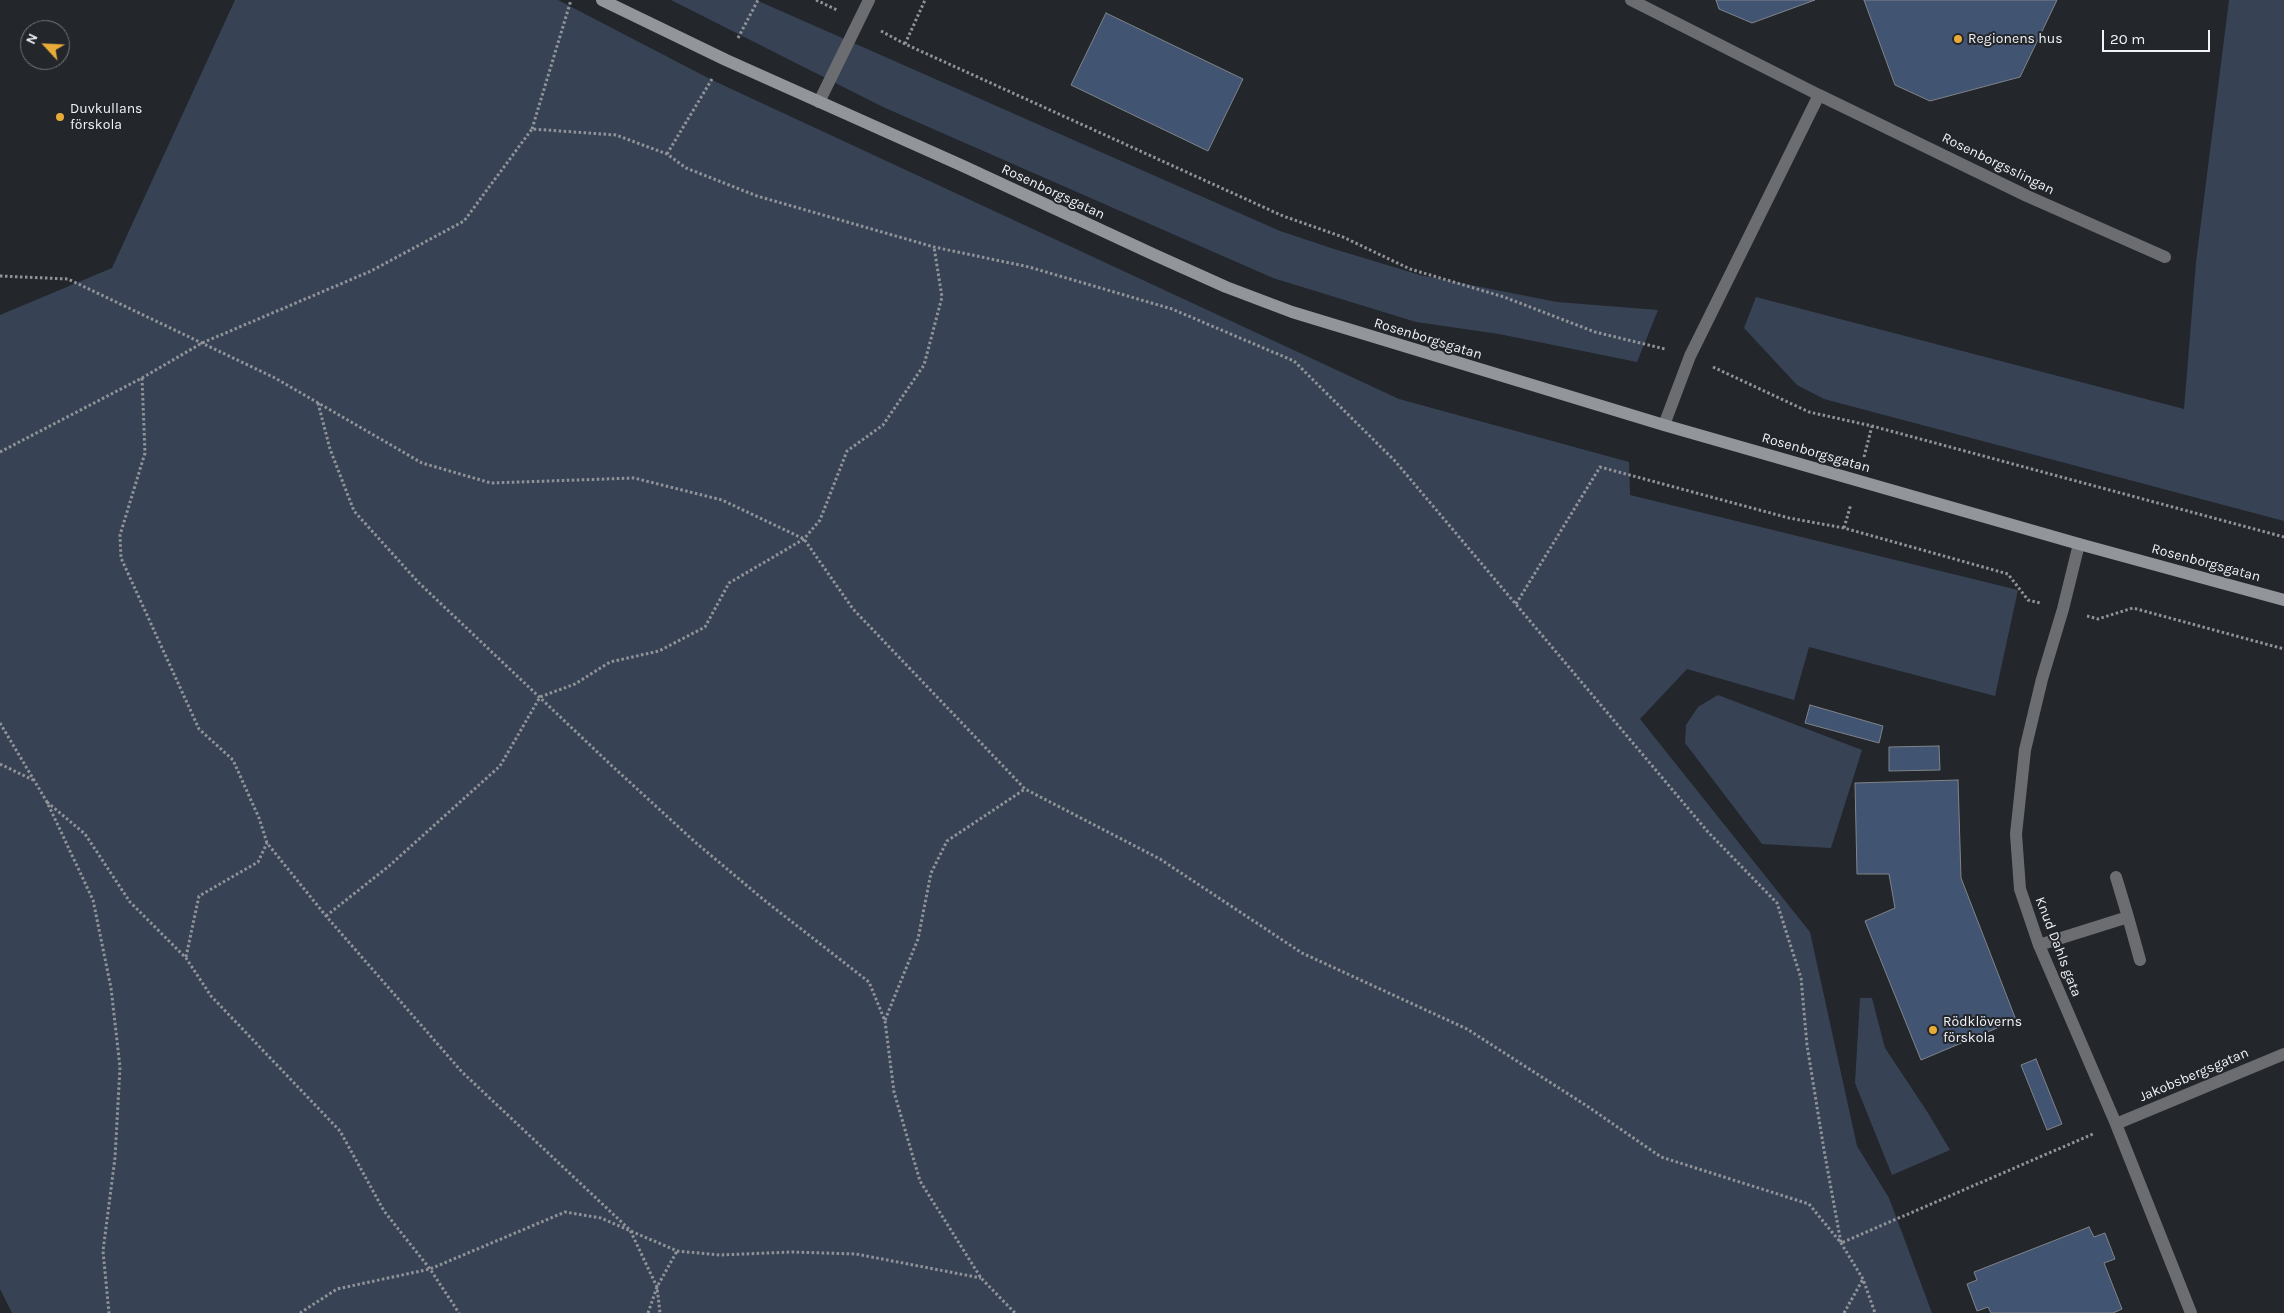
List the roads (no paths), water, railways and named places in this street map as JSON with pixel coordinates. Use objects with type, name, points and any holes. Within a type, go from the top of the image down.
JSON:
[{"type":"street","name":"Rosenborgsgatan","points":[[602,0],[819,102],[1226,287],[1292,312],[1664,425],[2079,544],[2284,600]]},
{"type":"street","points":[[819,102],[869,0]]},
{"type":"street","name":"Rosenborgsslingan","points":[[1631,0],[1819,95],[2027,196],[2165,257]]},
{"type":"street","points":[[1664,425],[1690,356],[1819,95]]},
{"type":"street","name":"Knud Dahls gata","points":[[2079,544],[2063,609],[2042,679],[2025,750],[2016,834],[2020,889],[2039,945],[2116,1124],[2191,1313]]},
{"type":"street","points":[[2116,877],[2140,960]]},
{"type":"street","points":[[2039,945],[2128,917]]},
{"type":"street","name":"Jakobsbergsgatan","points":[[2116,1124],[2284,1054]]},
{"type":"place","name":"Regionens hus","points":[[1958,39]]},
{"type":"place","name":"Duvkullans förskola","points":[[60,117]]},
{"type":"place","name":"Rödklöverns förskola","points":[[1933,1030]]}]
